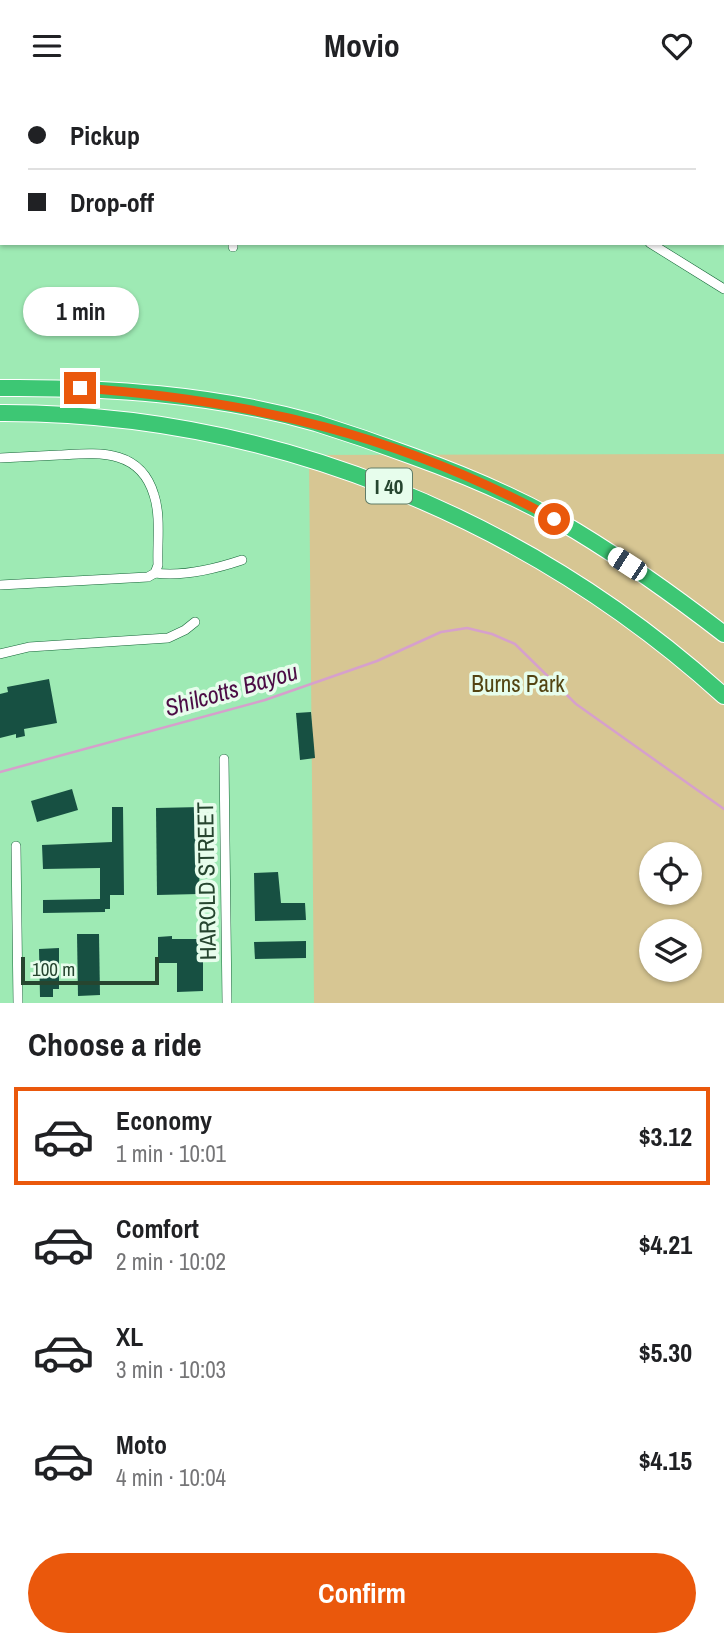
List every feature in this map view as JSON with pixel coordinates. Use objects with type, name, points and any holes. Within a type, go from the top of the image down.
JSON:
[{"type":"highway","name":"I 40","points":[[0,388],[80,388],[212,401],[301,419],[373,441],[450,468],[573,530],[648,577],[724,634]]},
{"type":"highway","name":"I 40","points":[[0,414],[86,416],[166,425],[267,447],[371,479],[457,516],[553,567],[651,635],[724,696]]},
{"type":"street","points":[[653,245],[721,285]]},
{"type":"street","points":[[0,458],[99,453],[117,456],[135,465],[148,482],[156,505],[158,565],[155,573]]},
{"type":"street","points":[[0,585],[148,577],[155,573],[207,570],[242,560]]},
{"type":"street","points":[[0,654],[29,647],[168,638],[185,631],[195,622]]},
{"type":"street","name":"HAROLD STREET","points":[[224,759],[226,1003]]},
{"type":"street","points":[[16,846],[18,1003]]},
{"type":"green space","name":"Burns Park","points":[[724,454],[724,1003],[314,1003],[309,455]]},
{"type":"building","points":[[49,679],[57,723],[24,729],[25,736],[16,738],[16,734],[0,738],[0,694],[8,692],[7,687]]},
{"type":"building","points":[[311,712],[315,758],[300,760],[296,713]]},
{"type":"building","points":[[72,789],[78,810],[37,822],[31,801]]},
{"type":"building","points":[[112,807],[123,807],[124,895],[110,895],[110,909],[105,909],[105,912],[43,913],[43,900],[100,899],[100,868],[43,869],[42,845],[112,842]]},
{"type":"building","points":[[201,807],[199,894],[157,895],[156,808]]},
{"type":"building","points":[[278,872],[281,903],[305,903],[306,920],[255,921],[254,873]]},
{"type":"building","points":[[77,934],[99,934],[100,995],[78,996]]},
{"type":"building","points":[[172,936],[172,939],[203,939],[203,991],[177,992],[177,963],[158,963],[158,937]]},
{"type":"building","points":[[306,941],[306,958],[255,959],[254,942]]},
{"type":"building","points":[[59,948],[59,989],[53,989],[53,997],[40,997],[39,949]]},
{"type":"waterway","name":"Shilcotts Bayou","points":[[0,772],[265,700],[377,661],[441,632],[467,628],[492,634],[515,644],[576,704],[724,809]]},
{"type":"route","points":[[80,388],[212,401],[316,423],[450,468],[554,519]]}]
